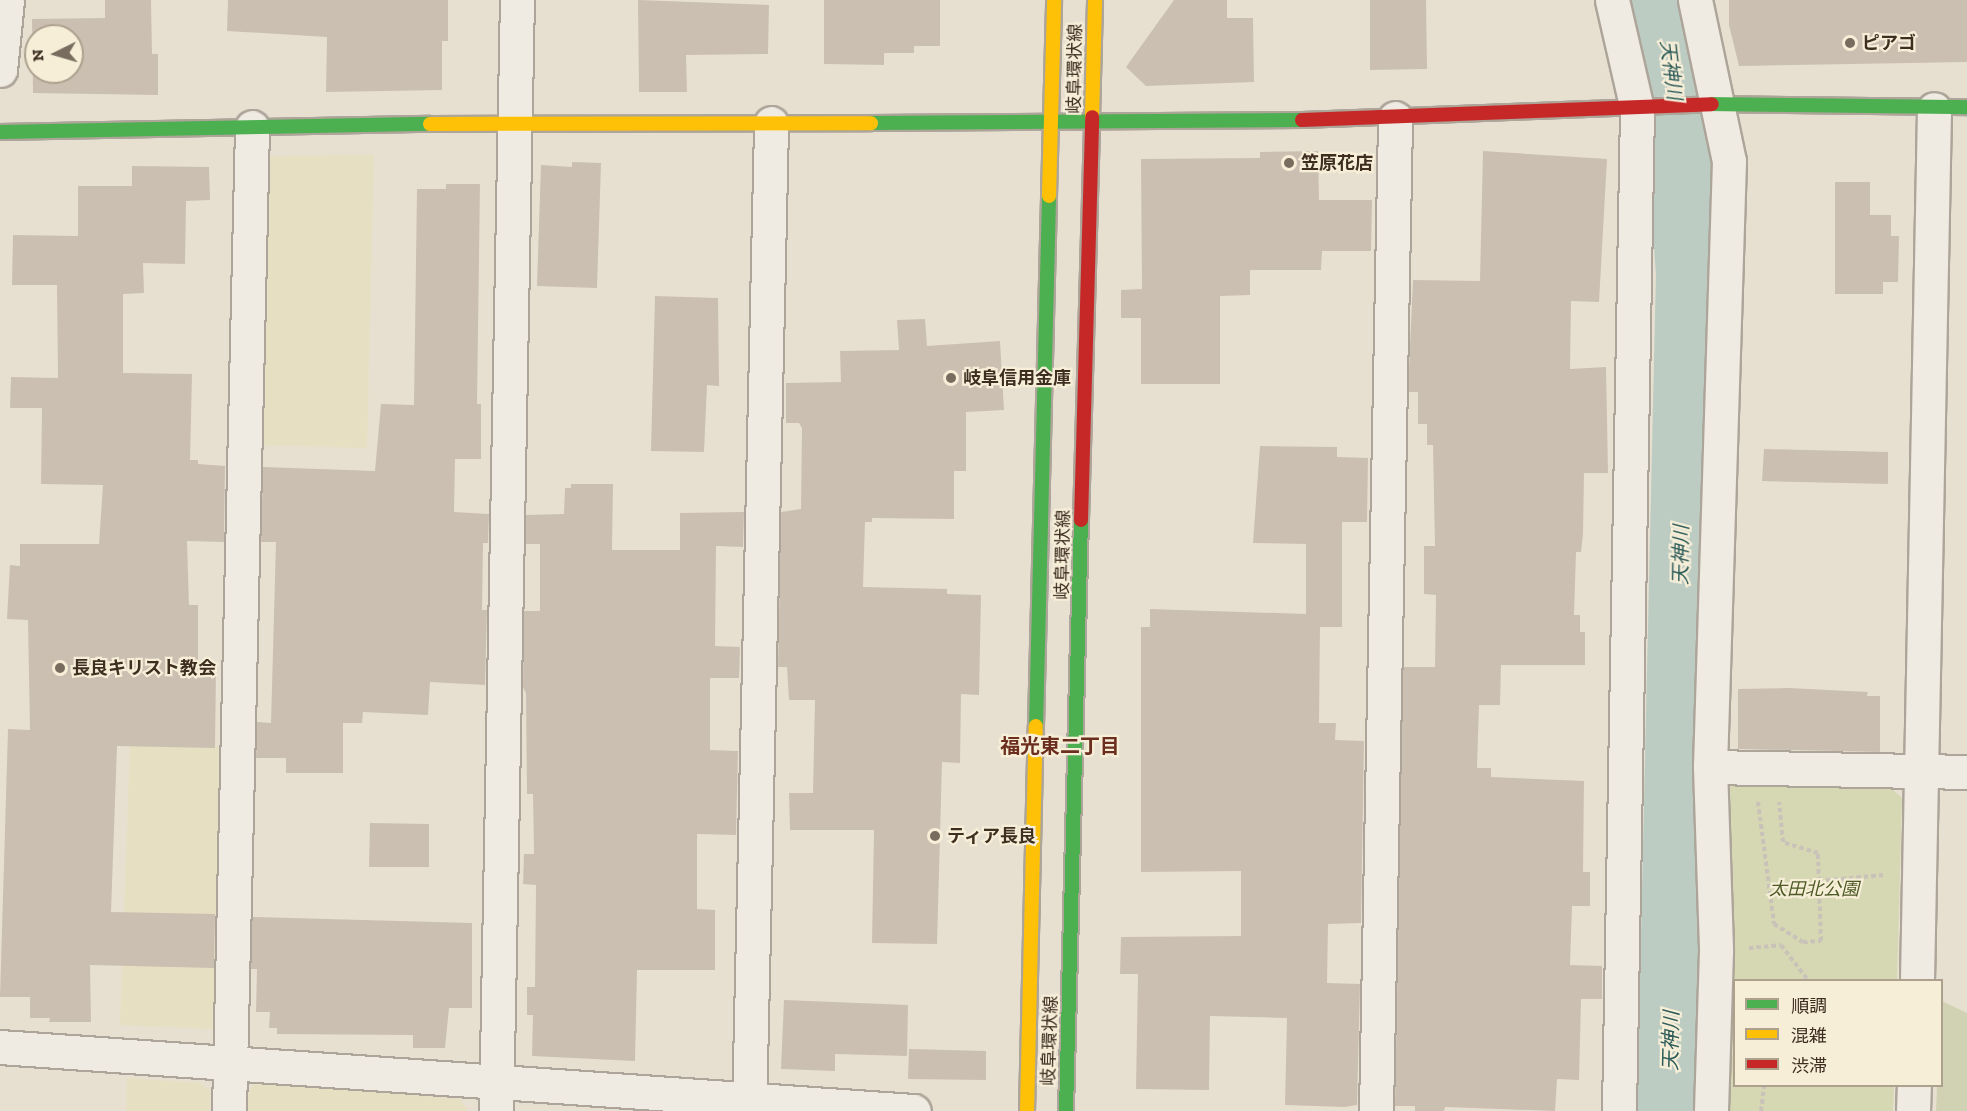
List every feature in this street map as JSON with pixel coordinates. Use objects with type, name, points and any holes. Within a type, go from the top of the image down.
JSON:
[{"type":"main road","name":"岐阜環状線","points":[[1027,1111],[1053,123],[1054,0]]},
{"type":"main road","name":"岐阜環状線","points":[[1066,1111],[1095,0]]},
{"type":"main road","points":[[0,132],[513,124],[1092,123],[1395,118],[1714,105],[1934,109],[1967,107]]},
{"type":"street","points":[[0,70],[7,0]]},
{"type":"street","points":[[497,1096],[517,0]]},
{"type":"street","points":[[1612,0],[1643,108],[1619,1111]]},
{"type":"street","points":[[1695,0],[1714,105],[1730,161],[1711,779],[1716,951],[1711,1111]]},
{"type":"street","points":[[1917,979],[1934,109]]},
{"type":"street","points":[[1376,1111],[1395,118]]},
{"type":"street","points":[[749,1105],[771,123]]},
{"type":"street","points":[[229,1111],[252,127]]},
{"type":"street","points":[[1711,779],[1967,772]]},
{"type":"street","points":[[0,1047],[230,1063],[497,1096],[914,1111]]},
{"type":"street","points":[[1913,1111],[1914,1087]]},
{"type":"path","points":[[1711,779],[1756,789],[1774,924],[1803,942],[1821,941],[1818,853],[1783,842],[1778,789]]},
{"type":"path","points":[[1819,881],[1886,874],[1886,863]]},
{"type":"path","points":[[1716,951],[1781,945],[1806,979]]},
{"type":"path","points":[[1761,1111],[1764,1087]]},
{"type":"shaded area","points":[[374,155],[367,448],[256,445],[266,156]]},
{"type":"shaded area","points":[[130,742],[223,746],[213,1029],[120,1025]]},
{"type":"shaded area","points":[[127,1078],[200,1083],[210,1090],[210,1111],[126,1111]]},
{"type":"shaded area","points":[[255,1082],[460,1099],[468,1111],[245,1111],[246,1097]]},
{"type":"green space","name":"太田北公園","points":[[1730,781],[1883,781],[1902,798],[1897,979],[1733,979],[1733,1087],[1894,1087],[1893,1111],[1721,1111]]},
{"type":"green space","points":[[1943,1001],[1967,1013],[1967,1111],[1936,1111],[1937,1087],[1943,1087]]},
{"type":"building","points":[[105,0],[151,0],[152,54],[158,54],[158,95],[33,93],[33,84],[84,84],[84,24],[32,24],[32,19],[105,18]]},
{"type":"building","points":[[228,0],[448,0],[448,41],[442,41],[442,90],[326,92],[327,37],[227,31]]},
{"type":"building","points":[[638,0],[769,5],[768,54],[686,55],[687,92],[639,92]]},
{"type":"building","points":[[824,0],[940,0],[940,46],[914,46],[914,53],[884,53],[884,65],[824,64]]},
{"type":"building","points":[[1174,0],[1227,0],[1227,18],[1253,18],[1254,82],[1146,86],[1126,67]]},
{"type":"building","points":[[1370,0],[1426,0],[1427,69],[1370,70]]},
{"type":"building","name":"ピアゴ","points":[[1729,0],[1967,0],[1967,62],[1739,66],[1729,25]]},
{"type":"building","points":[[1318,151],[1319,200],[1372,200],[1371,251],[1322,251],[1321,270],[1250,270],[1250,295],[1220,296],[1220,384],[1141,384],[1141,318],[1121,318],[1121,290],[1142,289],[1141,159],[1260,158],[1260,152]]},
{"type":"building","points":[[1483,151],[1607,159],[1599,302],[1571,301],[1570,369],[1606,367],[1608,473],[1584,473],[1583,534],[1581,552],[1576,552],[1574,615],[1580,615],[1580,632],[1585,632],[1585,665],[1501,665],[1500,705],[1479,705],[1477,768],[1491,768],[1491,777],[1584,781],[1583,872],[1590,872],[1590,906],[1572,906],[1570,965],[1602,966],[1602,999],[1581,999],[1579,1080],[1557,1079],[1555,1111],[1445,1107],[1444,1111],[1415,1111],[1415,1106],[1395,1106],[1403,667],[1435,667],[1436,595],[1424,594],[1424,546],[1435,546],[1433,445],[1427,445],[1427,424],[1418,424],[1418,392],[1408,392],[1413,280],[1480,281]]},
{"type":"building","points":[[572,162],[601,163],[597,288],[537,286],[541,165],[572,167]]},
{"type":"building","points":[[132,166],[209,167],[210,200],[186,201],[185,264],[143,263],[144,293],[123,294],[123,373],[192,374],[190,460],[198,460],[198,464],[225,466],[224,542],[187,541],[189,605],[198,605],[198,668],[216,668],[215,748],[117,746],[111,912],[215,914],[214,968],[90,965],[91,1022],[49,1022],[50,1018],[30,1018],[30,997],[0,997],[8,729],[30,730],[28,620],[7,619],[10,565],[20,566],[20,544],[99,544],[103,485],[41,484],[42,408],[10,408],[11,377],[58,378],[57,285],[12,285],[13,235],[78,236],[78,186],[132,186]]},
{"type":"building","points":[[1835,182],[1870,182],[1870,215],[1891,215],[1891,236],[1899,236],[1898,282],[1883,282],[1883,294],[1835,294]]},
{"type":"building","points":[[446,184],[480,184],[477,404],[481,404],[481,459],[455,459],[454,512],[489,514],[488,543],[483,543],[482,610],[487,610],[485,685],[430,682],[428,715],[363,712],[362,723],[343,723],[343,773],[286,773],[286,758],[256,758],[257,722],[271,723],[276,542],[261,542],[263,467],[375,471],[381,404],[414,405],[417,189],[446,189]]},
{"type":"building","points":[[655,296],[718,298],[719,386],[707,385],[704,452],[651,451]]},
{"type":"building","points":[[925,319],[927,346],[1000,341],[1004,410],[966,412],[966,471],[954,471],[954,519],[872,518],[872,522],[865,522],[863,587],[947,589],[947,594],[981,595],[979,695],[961,694],[960,763],[942,762],[937,944],[872,943],[874,830],[790,830],[789,793],[813,793],[815,700],[789,700],[787,667],[778,667],[781,512],[801,509],[802,428],[799,423],[786,423],[786,383],[841,382],[840,351],[899,350],[897,320]]},
{"type":"building","points":[[1260,446],[1337,447],[1337,457],[1368,458],[1367,522],[1342,522],[1342,627],[1320,627],[1319,723],[1336,723],[1335,740],[1364,741],[1361,923],[1328,924],[1327,983],[1360,984],[1357,1105],[1345,1107],[1285,1105],[1287,1018],[1210,1016],[1209,1090],[1136,1089],[1138,974],[1120,974],[1121,937],[1241,936],[1241,871],[1141,872],[1141,627],[1150,627],[1150,609],[1306,614],[1306,544],[1253,543]]},
{"type":"building","points":[[1764,449],[1888,452],[1888,484],[1762,481]]},
{"type":"building","points":[[571,484],[613,484],[612,550],[680,550],[680,513],[744,512],[743,547],[716,546],[715,646],[740,647],[739,678],[710,678],[710,750],[738,751],[736,835],[697,834],[697,909],[715,910],[715,970],[637,970],[635,1061],[532,1056],[533,1015],[527,1015],[527,987],[535,987],[536,885],[523,884],[524,854],[534,854],[533,794],[527,794],[526,693],[523,687],[524,611],[540,611],[540,544],[525,544],[526,515],[564,514],[565,488],[571,488]]},
{"type":"building","points":[[1789,688],[1868,692],[1867,696],[1880,696],[1880,752],[1738,749],[1738,689]]},
{"type":"building","points":[[370,823],[429,824],[429,867],[369,867]]},
{"type":"building","points":[[252,917],[472,923],[472,1008],[449,1008],[445,1048],[413,1048],[413,1035],[277,1034],[277,1028],[269,1028],[270,1012],[256,1012],[257,969],[251,969]]},
{"type":"building","points":[[784,1000],[908,1005],[907,1056],[835,1054],[835,1071],[781,1069]]},
{"type":"building","points":[[909,1049],[986,1051],[986,1080],[908,1079]]},
{"type":"waterway","name":"天神川","points":[[1660,0],[1673,65],[1688,273],[1669,1111]]},
{"type":"traffic: fast","points":[[1712,104],[1967,107]]},
{"type":"traffic: fast","points":[[871,123],[1302,120]]},
{"type":"traffic: fast","points":[[0,132],[430,124]]},
{"type":"traffic: fast","points":[[1036,726],[1049,196]]},
{"type":"traffic: fast","points":[[1066,1111],[1081,520]]},
{"type":"traffic: slow","points":[[1049,196],[1054,0]]},
{"type":"traffic: slow","points":[[1092,117],[1095,0]]},
{"type":"traffic: slow","points":[[430,124],[871,123]]},
{"type":"traffic: slow","points":[[1027,1111],[1036,726]]},
{"type":"traffic: jam","points":[[1302,120],[1712,104]]},
{"type":"traffic: jam","points":[[1081,520],[1092,117]]},
{"type":"place","name":"ピアゴ","points":[[1850,43]]},
{"type":"place","name":"笠原花店","points":[[1289,163]]},
{"type":"place","name":"岐阜信用金庫","points":[[951,378]]},
{"type":"place","name":"長良キリスト教会","points":[[60,668]]},
{"type":"place","name":"ティア長良","points":[[935,836]]},
{"type":"district","name":"福光東二丁目","points":[[1060,746]]}]
